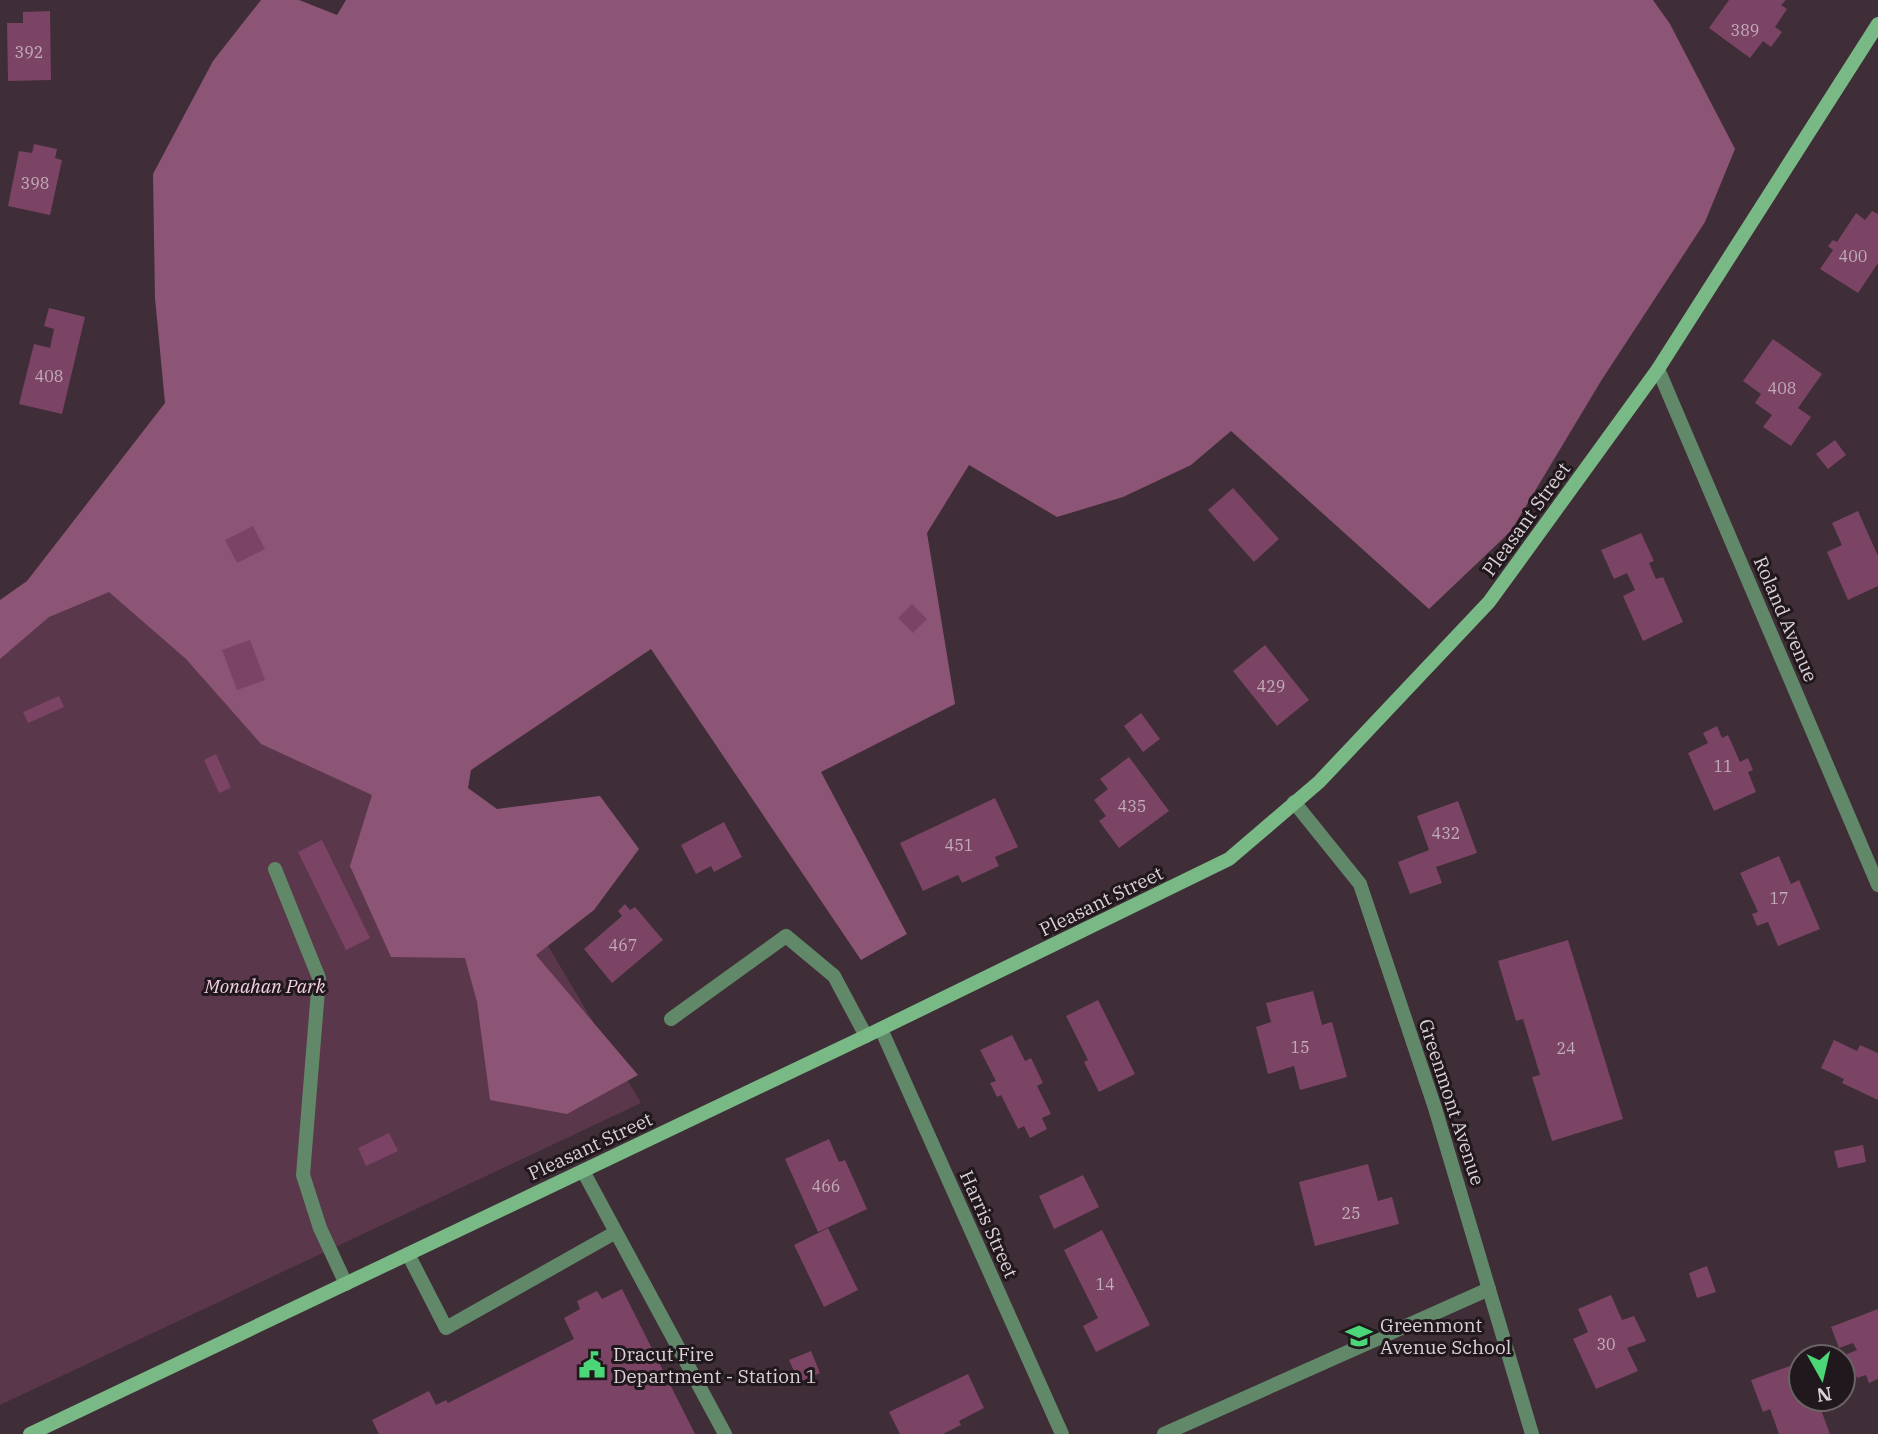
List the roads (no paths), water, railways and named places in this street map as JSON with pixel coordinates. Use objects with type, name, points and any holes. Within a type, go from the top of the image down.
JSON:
[{"type":"main road","name":"Pleasant Street","points":[[33,1433],[881,1029],[1229,859],[1319,782],[1489,602],[1658,369],[1878,24]]},
{"type":"street","name":"Roland Avenue","points":[[1658,369],[1878,885]]},
{"type":"street","name":"Greenmont Avenue","points":[[1294,802],[1360,884],[1435,1108],[1532,1434]]},
{"type":"street","points":[[275,869],[319,978],[303,1175],[320,1228],[346,1284]]},
{"type":"street","points":[[671,1018],[786,936],[834,976],[866,1036]]},
{"type":"street","name":"Harris Street","points":[[881,1029],[1062,1434]]},
{"type":"street","points":[[583,1171],[725,1434]]},
{"type":"street","points":[[408,1254],[446,1328],[616,1233]]},
{"type":"street","points":[[1164,1434],[1489,1289]]},
{"type":"place","name":"Greenmont Avenue School","points":[[1359,1336]]},
{"type":"place","name":"Dracut Fire Department - Station 1","points":[[592,1365]]},
{"type":"park label","name":"Monahan Park","points":[[265,986]]}]
